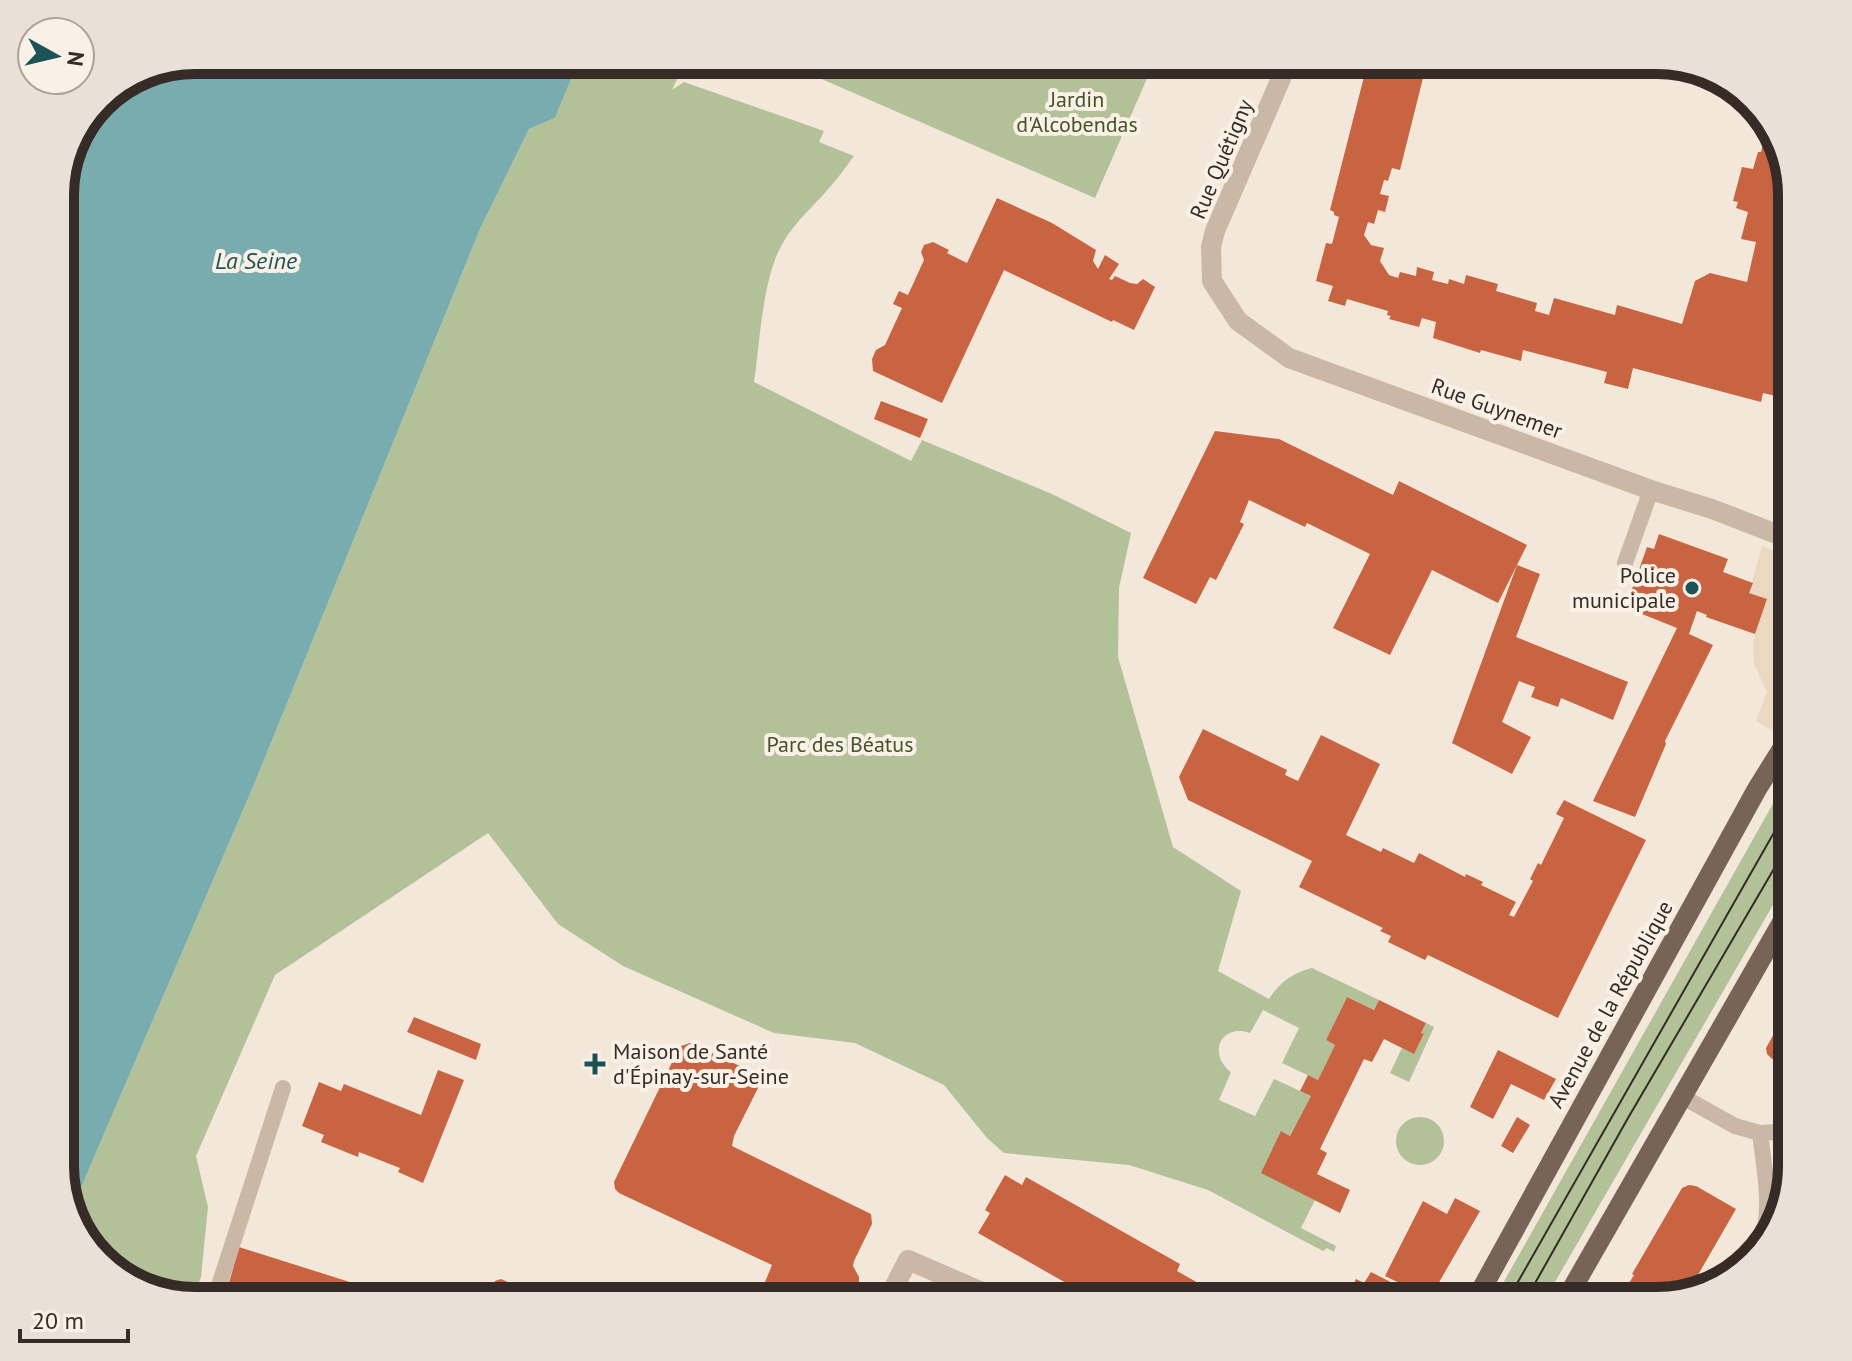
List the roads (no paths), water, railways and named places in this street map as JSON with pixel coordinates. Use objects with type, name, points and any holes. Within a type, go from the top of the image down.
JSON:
[{"type":"main road","name":"Avenue de la République","points":[[1483,1287],[1778,755]]},
{"type":"main road","points":[[1573,1287],[1778,930]]},
{"type":"street","name":"Rue Quétigny","points":[[1212,281],[1211,247],[1215,231],[1283,74]]},
{"type":"street","name":"Rue Guynemer","points":[[1212,281],[1238,321],[1289,358],[1778,535]]},
{"type":"street","points":[[894,1287],[908,1260],[971,1287]]},
{"type":"lane","points":[[1625,563],[1651,490]]},
{"type":"lane","points":[[219,1287],[283,1088]]},
{"type":"lane","points":[[1683,1097],[1735,1126],[1760,1133],[1778,1132]]},
{"type":"lane","points":[[1760,1133],[1768,1214]]},
{"type":"water","name":"La Seine","points":[[573,74],[555,118],[529,129],[480,229],[253,787],[78,1195],[74,1174],[74,187],[83,149],[94,128],[128,94],[172,76]]},
{"type":"tram line","points":[[1515,1287],[1778,826]]},
{"type":"tram line","points":[[1533,1287],[1778,862]]},
{"type":"place","name":"Police municipale","points":[[1692,588]]},
{"type":"place","name":"Maison de Santé d'Épinay-sur-Seine","points":[[595,1064]]},
{"type":"park label","name":"Jardin d'Alcobendas","points":[[1077,112]]},
{"type":"park label","name":"Parc des Béatus","points":[[840,744]]}]
